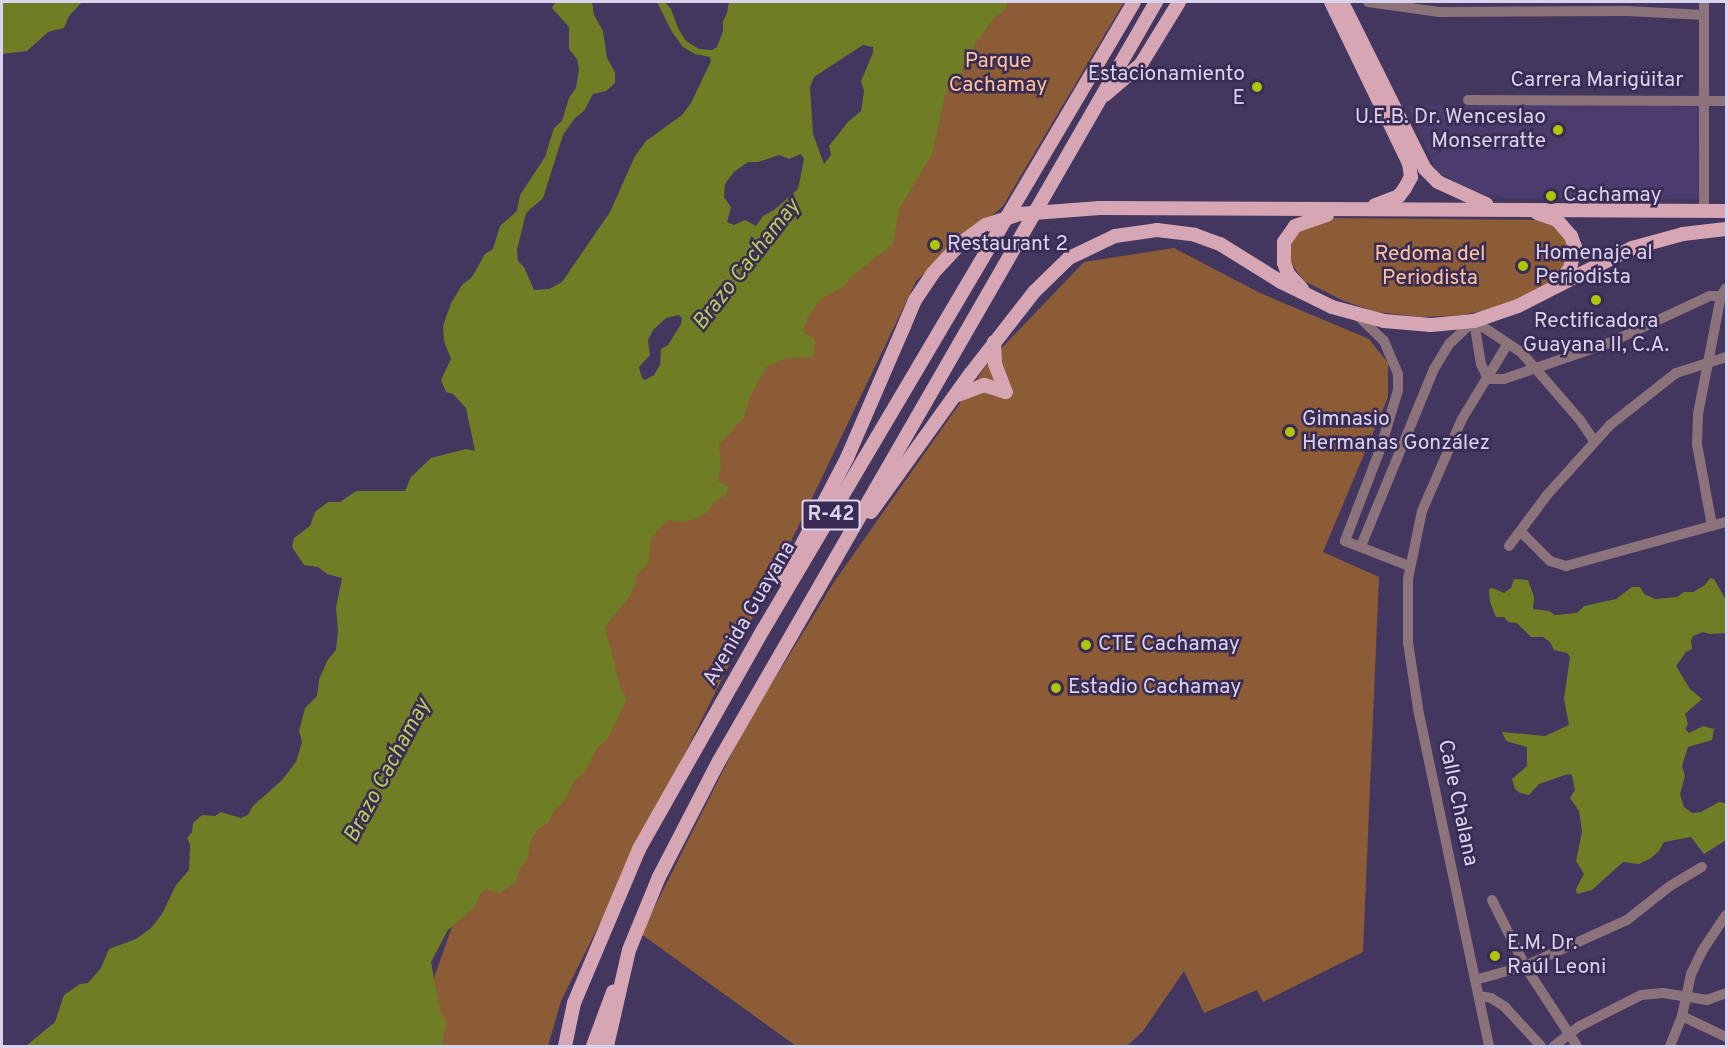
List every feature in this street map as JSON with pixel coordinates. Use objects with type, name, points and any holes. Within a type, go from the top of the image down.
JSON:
[{"type":"main road","name":"Avenida Guayana","points":[[564,1047],[574,1003],[639,849],[763,630],[1134,2]]},
{"type":"main road","name":"R-42","points":[[607,1047],[629,951],[659,876],[719,761],[1156,2]]},
{"type":"main road","name":"R-42","points":[[1100,97],[1141,64],[1179,2]]},
{"type":"main road","points":[[1312,299],[1288,274],[1284,263],[1284,242],[1295,226],[1305,221],[1360,209],[1399,196],[1411,177],[1409,163],[1331,2]]},
{"type":"main road","points":[[1342,2],[1425,170],[1438,183],[1454,192],[1499,208],[1545,215],[1557,220],[1573,238],[1575,247],[1570,269],[1543,295]]},
{"type":"main road","points":[[763,630],[780,587],[847,458],[915,300],[933,273],[961,243],[986,225],[1020,214],[1100,208],[1499,208],[1726,211]]},
{"type":"main road","points":[[833,565],[994,342],[1034,292],[1069,258],[1096,243],[1134,232],[1177,232],[1220,244],[1312,299],[1357,315],[1406,325],[1474,321],[1543,295],[1632,248],[1683,234],[1726,229]]},
{"type":"main road","points":[[954,398],[963,391],[984,386],[1006,392],[995,364],[994,342]]},
{"type":"main road","points":[[593,1047],[629,951]]},
{"type":"street","points":[[1368,2],[1439,12],[1627,6],[1704,15]]},
{"type":"street","points":[[1704,2],[1704,211]]},
{"type":"street","name":"Carrera Marigüitar","points":[[1468,100],[1726,101]]},
{"type":"street","points":[[1474,321],[1481,364],[1488,379],[1504,379],[1609,343],[1710,296],[1724,292],[1698,414],[1697,444],[1712,526]]},
{"type":"street","points":[[1357,315],[1384,341],[1398,374],[1398,390],[1380,447],[1345,541],[1409,566]]},
{"type":"street","points":[[1474,321],[1507,345],[1521,352],[1580,420],[1594,441]]},
{"type":"street","points":[[1361,546],[1434,369],[1449,345],[1474,321]]},
{"type":"street","name":"Calle Chalana","points":[[1490,1047],[1418,708],[1408,643],[1409,566],[1422,511],[1461,419],[1488,379],[1507,345]]},
{"type":"street","points":[[1509,546],[1547,495],[1610,425],[1676,373],[1726,357]]},
{"type":"street","points":[[1521,532],[1550,561],[1556,565],[1566,566],[1726,522]]},
{"type":"street","points":[[1475,980],[1525,966],[1627,920],[1670,886],[1702,867]]},
{"type":"street","points":[[1492,900],[1525,966],[1577,1047]]},
{"type":"street","points":[[1670,1047],[1688,997],[1691,974],[1702,951],[1726,915]]},
{"type":"street","points":[[1554,1047],[1580,1026],[1641,995],[1652,992],[1707,1000],[1726,993]]},
{"type":"street","points":[[1479,996],[1491,998],[1504,1006],[1541,1047]]},
{"type":"street","points":[[1682,1016],[1726,1037]]},
{"type":"shaded area","name":"U.E.B. Dr. Wenceslao Monserratte","points":[[1699,104],[1698,199],[1506,198],[1485,194],[1464,187],[1437,171],[1407,105]]},
{"type":"green space","name":"Parque Cachamay","points":[[946,2],[1124,2],[1003,206],[916,281],[803,517],[561,1001],[548,1046],[410,1046],[466,887],[598,624]]},
{"type":"green space","name":"Redoma del Periodista","points":[[1330,218],[1557,220],[1572,250],[1559,279],[1508,305],[1463,315],[1421,317],[1376,312],[1344,301],[1304,281],[1287,258],[1294,233]]},
{"type":"green space","name":"CTE Cachamay","points":[[1174,248],[1260,293],[1369,339],[1388,363],[1388,397],[1323,552],[1379,577],[1363,952],[1263,1002],[1257,990],[1204,1013],[1184,971],[1143,1031],[1127,1046],[796,1046],[641,934],[744,729],[834,582],[991,359],[1084,262]]},
{"type":"water","points":[[2,2],[82,2],[69,16],[64,28],[48,32],[27,51],[2,54]]},
{"type":"water","name":"Brazo Cachamay","points":[[555,2],[592,2],[594,15],[603,31],[607,58],[615,72],[615,83],[606,91],[593,94],[584,111],[575,118],[563,135],[543,198],[526,213],[517,250],[518,261],[524,267],[534,290],[549,289],[562,282],[610,212],[635,156],[646,141],[682,115],[691,103],[711,61],[710,57],[695,54],[683,47],[672,32],[657,2],[665,2],[671,9],[686,41],[699,49],[712,50],[717,47],[723,31],[723,21],[729,2],[1007,2],[1006,9],[993,19],[975,44],[973,54],[964,63],[960,76],[946,91],[932,154],[899,209],[893,244],[852,276],[844,286],[821,299],[809,315],[802,331],[815,340],[813,357],[789,358],[767,366],[750,397],[744,417],[719,445],[721,465],[718,481],[728,487],[727,494],[716,500],[700,517],[685,522],[670,520],[658,529],[651,540],[648,563],[636,576],[635,585],[629,597],[605,627],[621,689],[627,698],[607,740],[598,746],[584,773],[574,781],[565,800],[552,813],[549,822],[538,829],[531,839],[528,856],[524,865],[519,869],[516,882],[500,893],[486,889],[482,891],[474,908],[448,930],[431,962],[440,1011],[446,1022],[442,1046],[26,1046],[55,1022],[64,995],[80,984],[88,983],[101,968],[109,949],[136,939],[151,928],[162,914],[176,885],[189,870],[190,845],[187,838],[192,832],[193,823],[202,815],[215,816],[221,812],[241,818],[248,815],[253,806],[282,780],[296,762],[302,742],[299,731],[305,708],[317,696],[319,680],[327,661],[336,650],[338,631],[336,608],[342,578],[327,574],[318,567],[304,565],[292,547],[294,538],[310,526],[315,512],[328,502],[340,502],[356,491],[405,491],[411,477],[431,458],[466,449],[475,451],[466,408],[453,394],[446,392],[441,380],[451,359],[444,341],[443,326],[451,303],[462,285],[472,277],[485,254],[493,249],[500,226],[517,211],[520,195],[545,157],[554,128],[562,121],[569,98],[576,88],[579,69],[577,59],[569,49],[569,27],[552,8]],"holes":[[[863,45],[873,47],[873,53],[861,81],[864,91],[861,111],[848,122],[829,146],[831,155],[824,164],[813,134],[810,87],[814,77]],[[801,154],[804,159],[798,189],[774,210],[763,216],[756,226],[745,220],[734,225],[727,222],[731,207],[724,197],[725,184],[734,172],[748,162],[758,162],[779,155],[789,159]],[[679,315],[682,318],[681,324],[668,345],[661,349],[660,365],[654,375],[645,380],[642,378],[639,367],[650,355],[648,340],[653,330],[666,318]]]},
{"type":"water","points":[[1710,578],[1714,579],[1726,600],[1726,633],[1703,632],[1693,636],[1692,649],[1686,652],[1676,666],[1690,689],[1702,699],[1685,714],[1688,724],[1685,729],[1689,733],[1703,726],[1714,729],[1712,740],[1688,747],[1682,766],[1685,776],[1680,794],[1684,807],[1692,813],[1701,812],[1719,802],[1726,803],[1726,840],[1704,854],[1691,837],[1664,842],[1651,858],[1639,864],[1623,862],[1592,890],[1577,894],[1576,889],[1584,874],[1576,861],[1582,832],[1579,811],[1570,798],[1575,790],[1572,775],[1568,774],[1539,784],[1529,795],[1520,793],[1515,789],[1512,779],[1527,766],[1527,747],[1506,741],[1502,732],[1545,736],[1569,725],[1564,699],[1570,657],[1567,653],[1554,650],[1550,642],[1543,637],[1531,637],[1517,623],[1508,622],[1504,617],[1496,617],[1490,602],[1489,589],[1493,588],[1504,593],[1511,588],[1514,579],[1528,580],[1534,597],[1533,609],[1549,611],[1555,615],[1577,613],[1584,606],[1616,599],[1632,587],[1640,587],[1644,594],[1655,599],[1677,597],[1684,592],[1693,592],[1705,585]]},
{"type":"place","name":"Estacionamiento E","points":[[1257,87]]},
{"type":"place","name":"U.E.B. Dr. Wenceslao Monserratte","points":[[1558,130]]},
{"type":"place","name":"Cachamay","points":[[1551,196]]},
{"type":"place","name":"Restaurant 2","points":[[935,245]]},
{"type":"place","name":"Homenaje al Periodista","points":[[1523,266]]},
{"type":"place","name":"Rectificadora Guayana II, C.A.","points":[[1596,300]]},
{"type":"place","name":"Gimnasio Hermanas González","points":[[1290,432]]},
{"type":"place","name":"CTE Cachamay","points":[[1086,645]]},
{"type":"place","name":"Estadio Cachamay","points":[[1056,688]]},
{"type":"place","name":"E.M. Dr. Raúl Leoni","points":[[1495,956]]}]
